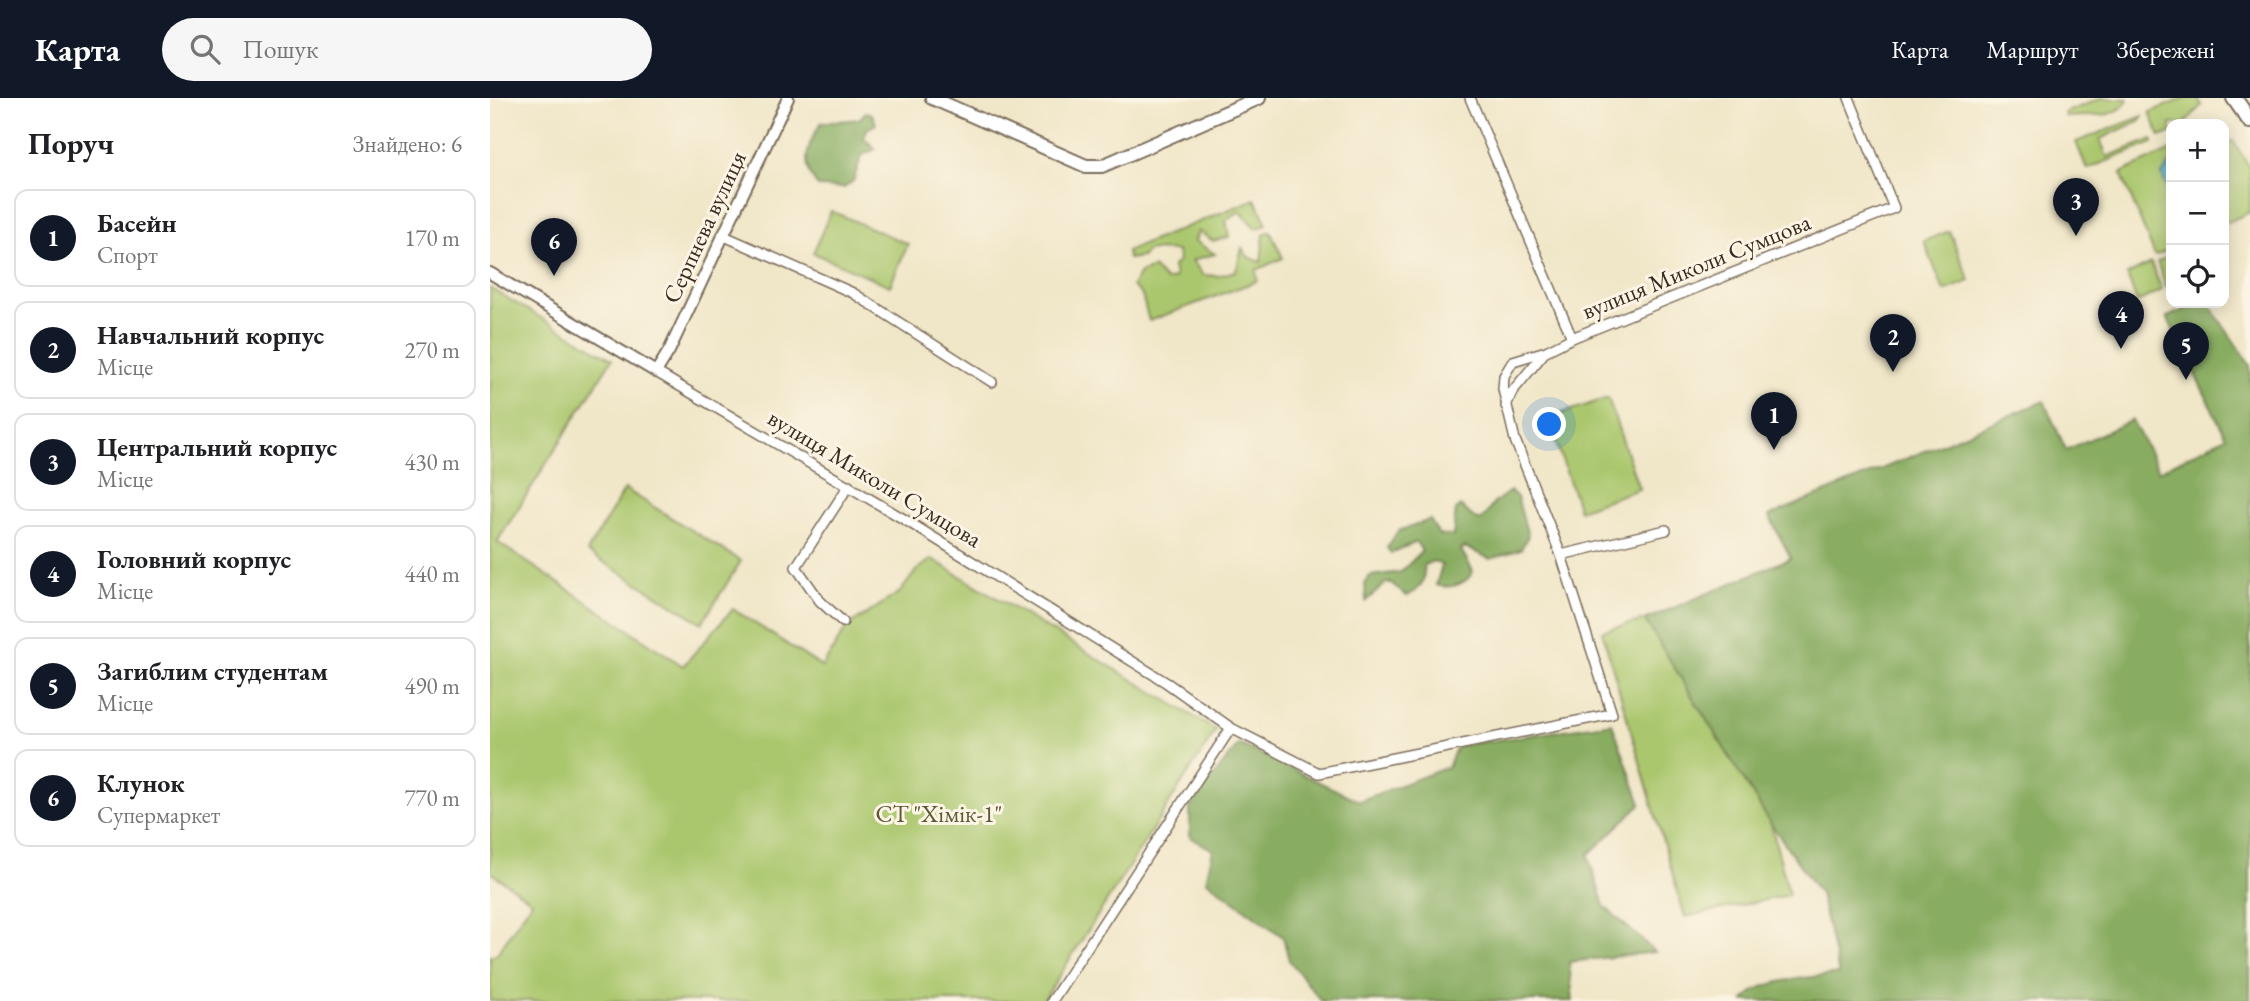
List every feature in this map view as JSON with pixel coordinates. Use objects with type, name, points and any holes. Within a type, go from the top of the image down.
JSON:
[{"type":"main road","points":[[932,98],[1086,166],[1102,166],[1259,98]]},
{"type":"main road","points":[[2234,98],[2250,121]]},
{"type":"street","name":"Серпнева вулиця","points":[[656,373],[670,351],[788,98]]},
{"type":"street","points":[[1470,98],[1572,338]]},
{"type":"street","name":"вулиця Миколи Сумцова","points":[[1506,407],[1504,376],[1513,361],[1546,351],[1572,338],[1894,208],[1849,98]]},
{"type":"street","points":[[722,235],[853,293],[992,382]]},
{"type":"street","name":"вулиця Миколи Сумцова","points":[[490,273],[849,485],[1167,682],[1231,728],[1319,773],[1612,714],[1561,555]]},
{"type":"street","points":[[1546,351],[1512,392],[1506,407],[1515,440],[1561,555],[1666,530]]},
{"type":"street","points":[[844,622],[820,601],[796,566],[849,485]]},
{"type":"street","points":[[1052,1001],[1231,728]]},
{"type":"green space","points":[[2102,98],[2128,99],[2124,106],[2110,113],[2066,117],[2064,113]]},
{"type":"green space","points":[[2185,98],[2197,98],[2202,105],[2189,119],[2166,119],[2166,135],[2160,137],[2150,112]]},
{"type":"green space","points":[[866,112],[872,114],[876,124],[867,129],[864,138],[876,149],[862,155],[853,181],[844,188],[819,187],[809,172],[807,156],[821,123],[859,119]]},
{"type":"green space","points":[[2143,116],[2139,121],[2100,139],[2107,157],[2152,139],[2153,143],[2087,169],[2076,142]]},
{"type":"green space","points":[[2233,141],[2250,168],[2250,212],[2229,222],[2229,142]]},
{"type":"green space","points":[[2166,152],[2166,251],[2155,256],[2121,173]]},
{"type":"green space","points":[[1255,199],[1267,224],[1256,229],[1240,211],[1226,220],[1229,237],[1213,241],[1198,231],[1195,241],[1215,254],[1192,260],[1203,275],[1218,276],[1236,271],[1242,248],[1248,257],[1261,262],[1264,234],[1270,231],[1283,258],[1256,270],[1257,281],[1149,321],[1142,295],[1132,286],[1140,273],[1153,268],[1166,281],[1175,278],[1173,266],[1179,261],[1177,251],[1149,250],[1141,257],[1128,259],[1127,251]]},
{"type":"green space","points":[[831,211],[908,244],[890,286],[813,253]]},
{"type":"green space","points":[[1949,231],[1970,281],[1944,291],[1924,241]]},
{"type":"green space","points":[[2166,258],[2166,287],[2157,262]]},
{"type":"green space","points":[[2151,263],[2162,290],[2137,302],[2127,275]]},
{"type":"green space","name":"СТ \"Хімік-1\"","points":[[490,288],[612,359],[497,542],[683,666],[733,609],[822,667],[847,627],[900,592],[917,570],[932,559],[1216,730],[1043,1001],[490,1001],[490,956],[496,955],[532,901],[490,872]]},
{"type":"green space","points":[[2188,308],[2211,308],[2250,365],[2250,1001],[1744,1001],[1751,993],[1774,983],[1839,974],[1820,894],[1771,824],[1645,620],[1791,558],[1769,516],[2044,401],[2066,450],[2132,420],[2159,471],[2226,437],[2167,317]]},
{"type":"green space","points":[[1608,398],[1639,489],[1579,510],[1548,418]]},
{"type":"green space","points":[[625,489],[741,561],[702,623],[587,552]]},
{"type":"green space","points":[[1510,491],[1517,497],[1528,536],[1521,549],[1490,559],[1465,547],[1461,550],[1473,571],[1462,583],[1452,586],[1436,585],[1442,565],[1433,561],[1424,565],[1422,584],[1407,596],[1391,583],[1386,583],[1366,601],[1365,584],[1370,576],[1401,572],[1422,551],[1416,542],[1391,553],[1387,548],[1398,531],[1430,520],[1439,535],[1453,536],[1456,510],[1460,506],[1477,520],[1482,520],[1494,503]]},
{"type":"green space","points":[[1645,620],[1771,824],[1789,895],[1685,917],[1602,631]]},
{"type":"green space","points":[[1612,723],[1641,804],[1588,855],[1604,906],[1655,952],[1569,962],[1573,1001],[1321,1001],[1289,960],[1283,937],[1206,880],[1213,850],[1190,837],[1190,807],[1239,744],[1359,801],[1448,767],[1457,746]]},
{"type":"water","points":[[2166,169],[2166,186],[2162,175]]},
{"type":"place","name":"Центральний корпус","points":[[2076,236]]},
{"type":"place","name":"Клунок","points":[[554,276]]},
{"type":"place","name":"Головний корпус","points":[[2121,349]]},
{"type":"place","name":"Навчальний корпус","points":[[1893,372]]},
{"type":"place","name":"Загиблим студентам","points":[[2186,380]]},
{"type":"place","name":"Басейн","points":[[1774,450]]}]
